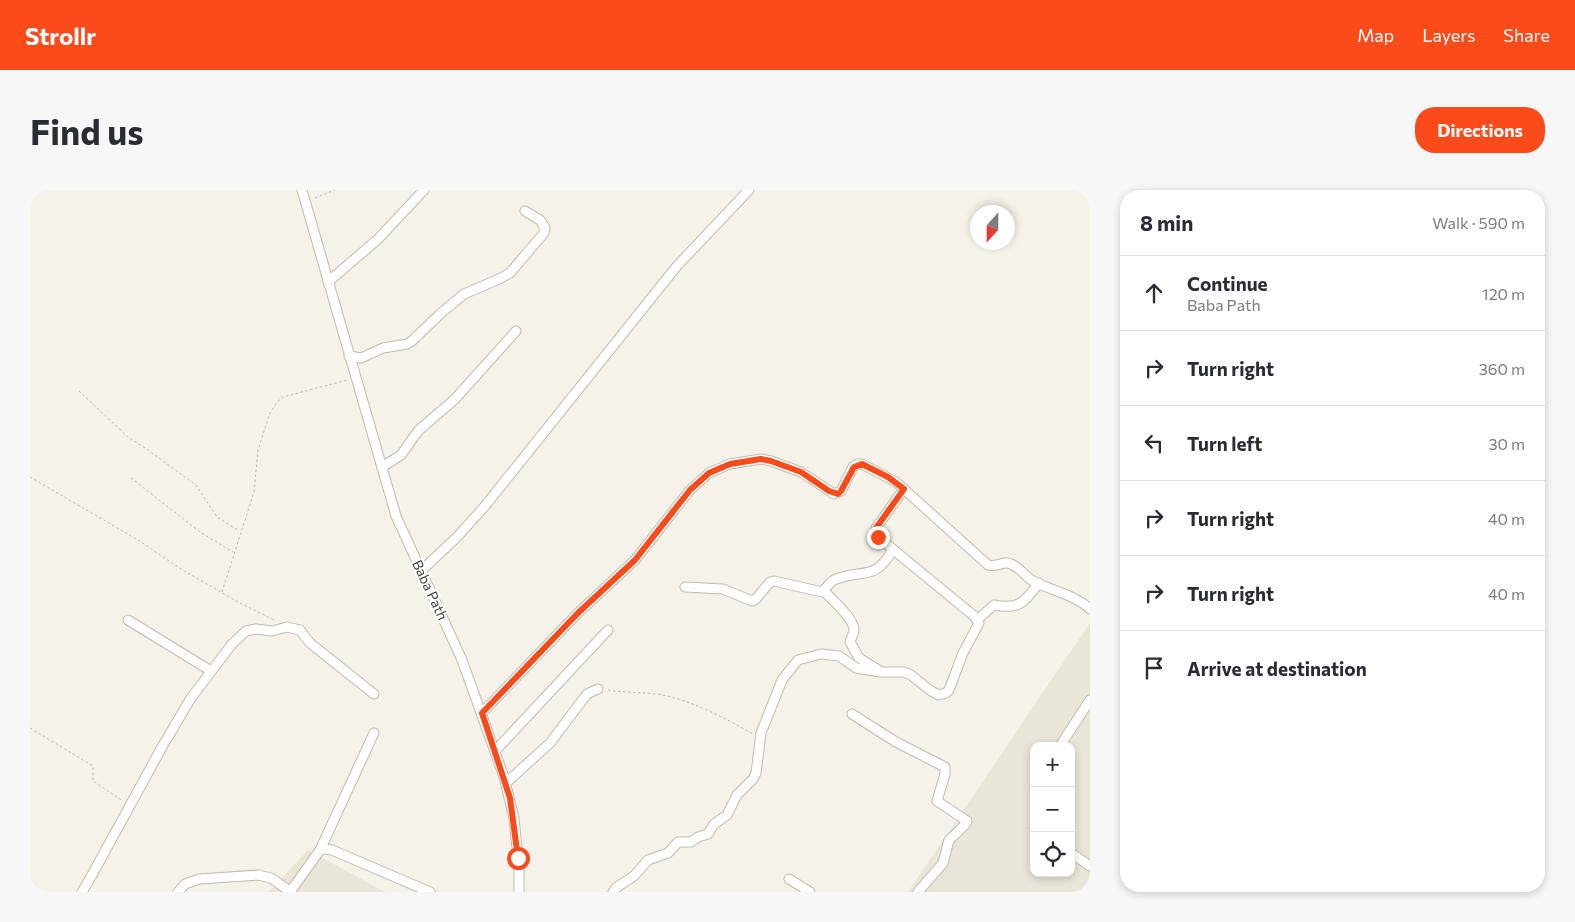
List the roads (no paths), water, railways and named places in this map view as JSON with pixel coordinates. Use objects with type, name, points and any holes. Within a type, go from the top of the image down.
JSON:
[{"type":"street","name":"Baba Path","points":[[302,190],[396,516],[456,646],[506,783],[514,818],[519,869],[519,892]]},
{"type":"street","points":[[329,286],[378,239],[424,190]]},
{"type":"street","points":[[421,571],[457,537],[485,506],[677,266],[749,190]]},
{"type":"street","points":[[349,356],[361,358],[383,348],[412,341],[464,294],[499,280],[510,273],[544,233],[545,228],[540,220],[525,211]]},
{"type":"street","points":[[382,467],[401,455],[418,431],[455,399],[516,331]]},
{"type":"street","points":[[482,713],[578,613],[635,560],[700,480],[719,468],[751,460],[771,461],[801,472],[834,494],[841,491],[854,467],[862,464],[888,477],[904,489],[988,565],[1008,563],[1039,584],[1082,603],[1090,609]]},
{"type":"street","points":[[904,489],[876,528],[875,533],[977,620]]},
{"type":"street","points":[[685,587],[723,589],[752,601],[756,599],[770,582],[774,581],[817,592],[824,591],[834,579],[868,572],[881,567],[893,550]]},
{"type":"street","points":[[613,892],[617,886],[634,876],[650,858],[668,852],[678,842],[691,842],[711,832],[714,824],[730,811],[737,795],[753,779],[756,773],[760,738],[782,680],[798,660],[821,654],[839,656],[856,668],[882,672],[904,672],[911,675],[934,693],[939,695],[946,693],[977,628],[977,620],[994,605],[1003,607],[1024,602],[1039,584]]},
{"type":"street","points":[[824,591],[846,614],[852,625],[854,630],[850,642],[857,656],[882,672]]},
{"type":"street","points":[[128,620],[211,671]]},
{"type":"street","points":[[82,892],[198,688],[232,644],[246,631],[256,629],[272,631],[287,627],[300,630],[310,643],[374,694]]},
{"type":"street","points":[[495,751],[608,630]]},
{"type":"street","points":[[506,783],[550,743],[587,694],[598,689]]},
{"type":"street","points":[[1063,742],[1090,700]]},
{"type":"street","points":[[852,714],[896,742],[945,767],[945,774],[937,801],[967,821],[949,840],[943,863],[918,892]]},
{"type":"street","points":[[178,892],[185,884],[199,879],[258,875],[271,878],[291,892],[320,850],[374,733]]},
{"type":"street","points":[[320,850],[325,848],[332,850],[430,892]]},
{"type":"street","points":[[1075,856],[1090,866]]},
{"type":"street","points":[[789,879],[810,892]]}]
